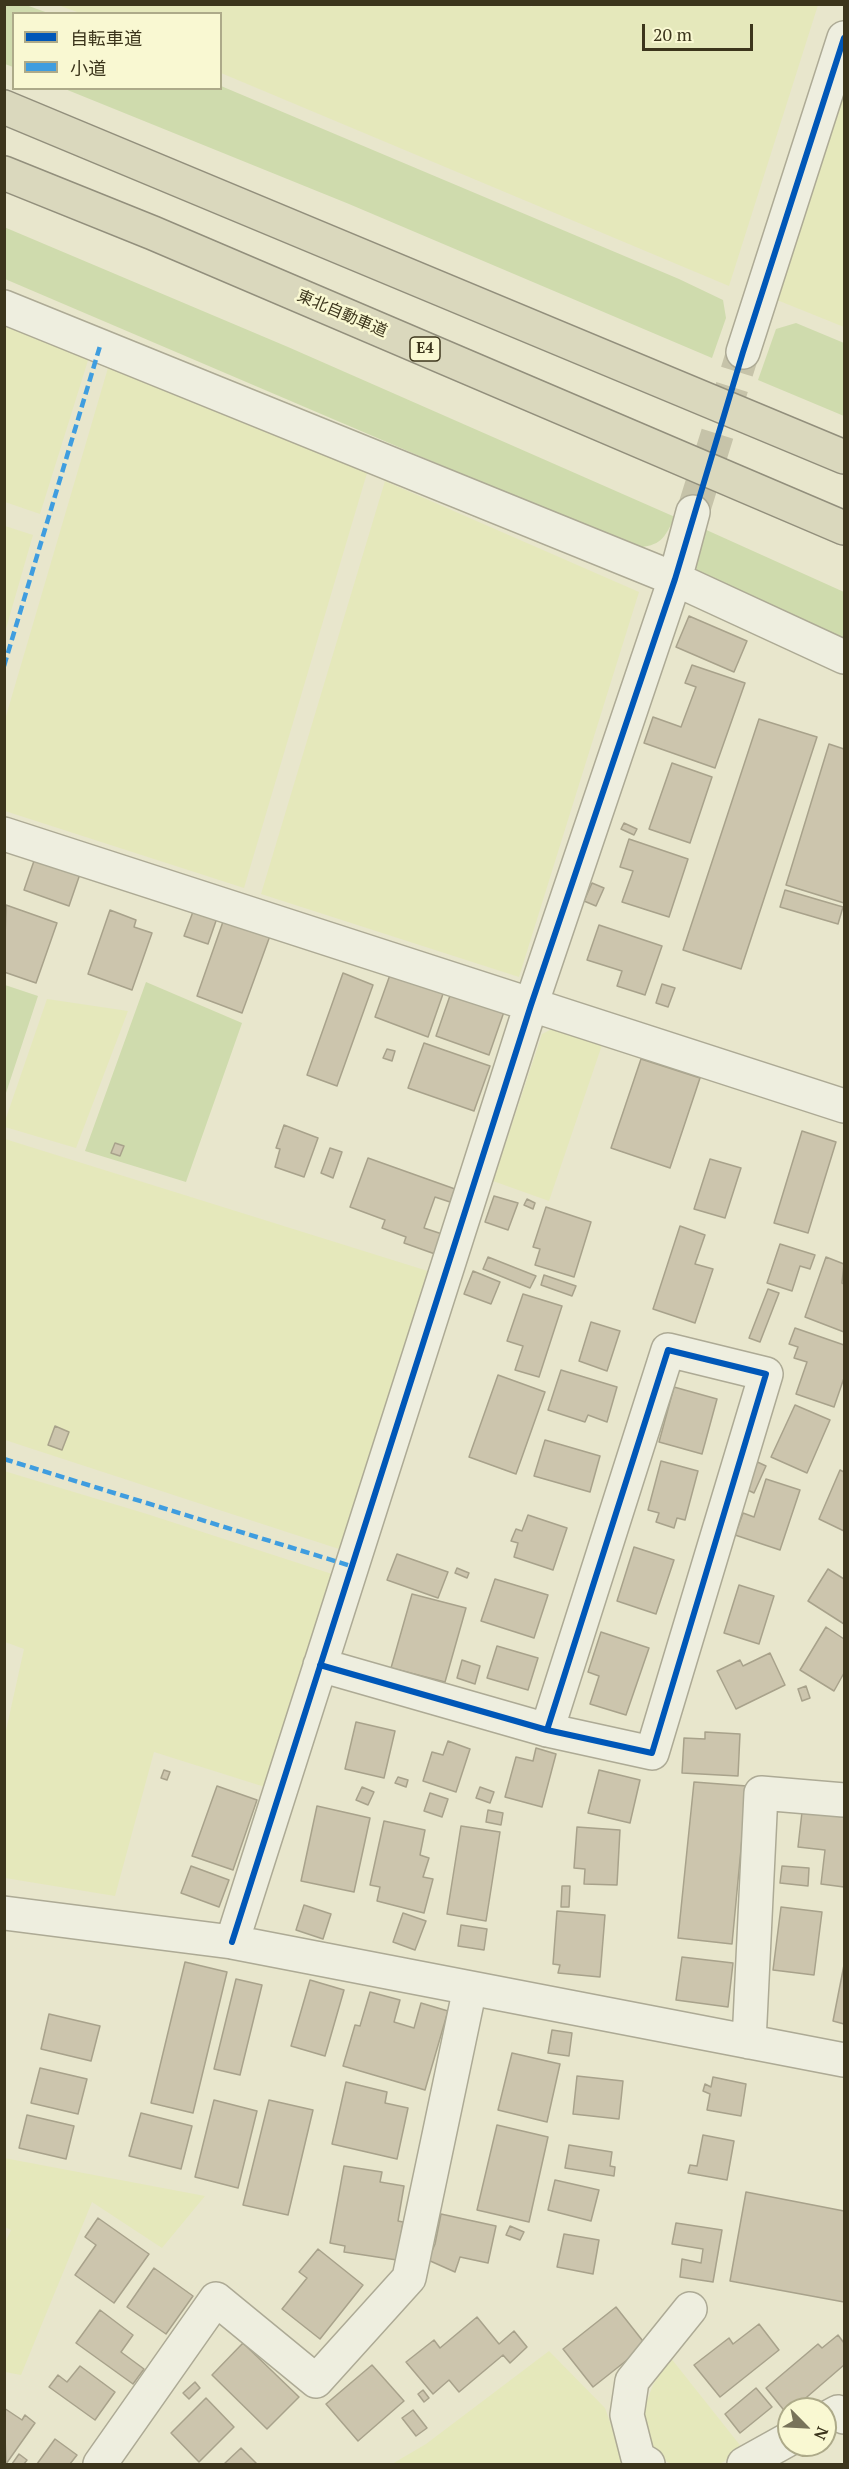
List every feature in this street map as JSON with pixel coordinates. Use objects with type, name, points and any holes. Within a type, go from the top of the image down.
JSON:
[{"type":"highway","points":[[4,107],[844,457]]},
{"type":"highway","name":"東北自動車道","points":[[4,173],[164,238],[844,528]]},
{"type":"street","points":[[743,352],[844,38]]},
{"type":"street","points":[[4,307],[675,579],[844,657]]},
{"type":"street","points":[[232,1942],[531,1005],[675,579],[693,512]]},
{"type":"street","points":[[4,834],[844,1106]]},
{"type":"street","points":[[320,1665],[547,1730],[652,1753],[766,1374],[668,1350],[547,1730]]},
{"type":"street","points":[[749,2042],[761,1793],[844,1800]]},
{"type":"street","points":[[4,1913],[232,1942],[844,2061]]},
{"type":"street","points":[[100,2464],[216,2299],[316,2381],[409,2278],[470,1988]]},
{"type":"street","points":[[648,2464],[638,2458],[627,2415],[632,2381],[690,2309]]},
{"type":"street","points":[[744,2464],[777,2446]]},
{"type":"green space","points":[[525,4],[532,7],[533,4],[818,5],[729,286],[222,73],[222,12],[77,12],[58,5]]},
{"type":"green space","points":[[4,5],[26,5],[45,12],[12,12],[12,67],[5,64]]},
{"type":"green space","points":[[222,86],[679,279],[723,300],[726,318],[712,358],[349,204],[67,90],[222,90]]},
{"type":"green space","points":[[844,95],[844,327],[777,300]]},
{"type":"green space","points":[[4,227],[288,347],[675,517],[661,540],[651,545],[635,548],[5,279]]},
{"type":"green space","points":[[4,319],[90,354],[40,514],[5,502]]},
{"type":"green space","points":[[796,323],[844,343],[844,416],[758,380],[776,329]]},
{"type":"green space","points":[[110,361],[367,473],[244,888],[5,811],[4,723]]},
{"type":"green space","points":[[385,481],[639,592],[519,977],[261,894]]},
{"type":"green space","points":[[4,526],[33,535],[5,632]]},
{"type":"green space","points":[[702,528],[844,592],[844,645],[697,573],[693,549]]},
{"type":"green space","points":[[146,982],[242,1023],[186,1182],[85,1151]]},
{"type":"green space","points":[[4,985],[38,996],[5,1096]]},
{"type":"green space","points":[[47,999],[128,1011],[76,1148],[5,1127],[5,1121]]},
{"type":"green space","points":[[556,1027],[602,1045],[549,1201],[493,1181],[542,1034]]},
{"type":"green space","points":[[5,1139],[431,1272],[342,1550],[5,1440]]},
{"type":"green space","points":[[4,1471],[147,1514],[332,1574],[268,1788],[154,1752],[115,1896],[5,1878],[5,1735],[24,1649],[5,1642]]},
{"type":"green space","points":[[4,2158],[205,2196],[162,2248],[92,2202],[21,2375],[5,2372],[4,2245],[11,2230],[5,2227]]},
{"type":"green space","points":[[549,2351],[605,2408],[625,2464],[392,2464],[426,2444]]},
{"type":"green space","points":[[670,2357],[743,2449],[720,2464],[671,2464],[658,2457],[647,2440],[641,2416],[653,2385]]},
{"type":"building","points":[[689,616],[747,641],[734,672],[676,647]]},
{"type":"building","points":[[692,665],[745,683],[715,768],[644,743],[653,717],[681,727],[696,687],[685,683]]},
{"type":"building","points":[[759,719],[817,737],[741,969],[683,950]]},
{"type":"building","points":[[829,744],[844,749],[844,903],[786,885]]},
{"type":"building","points":[[672,763],[712,777],[690,843],[649,829]]},
{"type":"building","points":[[624,823],[637,829],[634,835],[621,829]]},
{"type":"building","points":[[629,839],[688,859],[669,917],[622,902],[633,871],[620,867]]},
{"type":"building","points":[[35,858],[80,874],[69,906],[24,890]]},
{"type":"building","points":[[592,883],[604,888],[596,906],[584,901]]},
{"type":"building","points":[[785,890],[843,907],[838,924],[780,907]]},
{"type":"building","points":[[6,905],[57,923],[36,983],[4,972]]},
{"type":"building","points":[[194,909],[217,918],[208,944],[184,936]]},
{"type":"building","points":[[110,910],[136,920],[134,927],[152,933],[132,990],[88,974]]},
{"type":"building","points":[[225,916],[271,933],[242,1013],[197,996]]},
{"type":"building","points":[[599,925],[662,946],[645,995],[617,986],[622,971],[587,960]]},
{"type":"building","points":[[391,972],[444,991],[428,1037],[375,1017]]},
{"type":"building","points":[[343,973],[373,985],[337,1086],[307,1075]]},
{"type":"building","points":[[662,984],[675,988],[668,1007],[656,1003]]},
{"type":"building","points":[[453,987],[506,1006],[489,1055],[436,1036]]},
{"type":"building","points":[[424,1043],[490,1066],[474,1111],[408,1088]]},
{"type":"building","points":[[387,1049],[395,1051],[392,1061],[383,1058]]},
{"type":"building","points":[[641,1059],[700,1078],[670,1168],[611,1148]]},
{"type":"building","points":[[284,1125],[318,1138],[304,1177],[275,1167],[280,1149],[276,1148]]},
{"type":"building","points":[[802,1131],[836,1142],[808,1233],[774,1223]]},
{"type":"building","points":[[115,1143],[124,1146],[120,1156],[111,1153]]},
{"type":"building","points":[[330,1148],[342,1152],[333,1178],[321,1173]]},
{"type":"building","points":[[368,1158],[455,1189],[450,1202],[435,1197],[424,1228],[442,1234],[435,1254],[404,1243],[406,1237],[382,1228],[385,1220],[350,1207]]},
{"type":"building","points":[[710,1159],[741,1168],[725,1218],[694,1209]]},
{"type":"building","points":[[494,1196],[518,1203],[508,1230],[485,1222]]},
{"type":"building","points":[[527,1199],[535,1203],[533,1209],[524,1205]]},
{"type":"building","points":[[546,1207],[591,1222],[574,1277],[535,1265],[540,1249],[533,1247]]},
{"type":"building","points":[[680,1226],[705,1235],[695,1264],[713,1269],[695,1323],[653,1309]]},
{"type":"building","points":[[780,1244],[815,1255],[810,1269],[800,1266],[792,1291],[767,1283]]},
{"type":"building","points":[[488,1257],[536,1276],[530,1288],[483,1269]]},
{"type":"building","points":[[826,1257],[844,1264],[842,1283],[844,1284],[844,1332],[805,1317]]},
{"type":"building","points":[[473,1271],[500,1282],[491,1304],[464,1294]]},
{"type":"building","points":[[544,1275],[576,1286],[572,1296],[541,1285]]},
{"type":"building","points":[[768,1289],[779,1293],[760,1342],[749,1338]]},
{"type":"building","points":[[523,1294],[562,1306],[539,1377],[515,1370],[523,1346],[507,1341]]},
{"type":"building","points":[[591,1322],[620,1331],[607,1371],[579,1361]]},
{"type":"building","points":[[795,1328],[844,1345],[844,1378],[834,1407],[796,1394],[807,1362],[794,1358],[798,1347],[789,1344]]},
{"type":"building","points":[[561,1370],[617,1387],[607,1422],[588,1415],[585,1422],[548,1410]]},
{"type":"building","points":[[498,1375],[545,1392],[516,1474],[469,1457]]},
{"type":"building","points":[[674,1387],[717,1399],[702,1454],[659,1442]]},
{"type":"building","points":[[795,1405],[830,1420],[807,1473],[771,1457]]},
{"type":"building","points":[[55,1426],[69,1432],[62,1450],[48,1445]]},
{"type":"building","points":[[545,1440],[600,1456],[590,1492],[534,1476]]},
{"type":"building","points":[[751,1459],[766,1466],[754,1493],[739,1486]]},
{"type":"building","points":[[661,1461],[698,1471],[685,1520],[677,1518],[674,1528],[656,1522],[659,1513],[648,1510]]},
{"type":"building","points":[[840,1470],[844,1472],[844,1531],[819,1519]]},
{"type":"building","points":[[766,1479],[800,1490],[780,1550],[735,1535],[743,1513],[754,1517]]},
{"type":"building","points":[[528,1515],[567,1528],[553,1570],[514,1557],[518,1543],[511,1541],[516,1529],[522,1531]]},
{"type":"building","points":[[634,1547],[674,1560],[656,1614],[617,1601]]},
{"type":"building","points":[[397,1554],[448,1572],[438,1598],[387,1580]]},
{"type":"building","points":[[457,1568],[469,1573],[467,1578],[455,1573]]},
{"type":"building","points":[[828,1569],[844,1579],[844,1624],[808,1601]]},
{"type":"building","points":[[495,1579],[548,1595],[534,1638],[481,1621]]},
{"type":"building","points":[[739,1585],[774,1596],[759,1644],[724,1633]]},
{"type":"building","points":[[412,1594],[466,1608],[445,1682],[391,1668]]},
{"type":"building","points":[[826,1627],[844,1639],[844,1673],[834,1691],[800,1670]]},
{"type":"building","points":[[601,1632],[649,1648],[626,1715],[590,1704],[599,1676],[588,1672]]},
{"type":"building","points":[[497,1646],[538,1658],[528,1690],[487,1678]]},
{"type":"building","points":[[770,1653],[785,1685],[736,1709],[717,1671],[740,1660],[743,1666]]},
{"type":"building","points":[[462,1660],[480,1666],[475,1684],[457,1678]]},
{"type":"building","points":[[806,1686],[810,1698],[802,1701],[798,1689]]},
{"type":"building","points":[[356,1722],[395,1731],[384,1778],[345,1769]]},
{"type":"building","points":[[705,1732],[740,1734],[738,1776],[682,1773],[684,1738],[705,1739]]},
{"type":"building","points":[[448,1741],[470,1749],[456,1792],[423,1781],[432,1752],[443,1755]]},
{"type":"building","points":[[536,1748],[556,1754],[542,1807],[505,1797],[516,1757],[533,1761]]},
{"type":"building","points":[[164,1770],[170,1772],[167,1780],[161,1778]]},
{"type":"building","points":[[599,1770],[640,1780],[630,1823],[588,1813]]},
{"type":"building","points":[[398,1777],[408,1780],[406,1787],[395,1783]]},
{"type":"building","points":[[694,1782],[747,1786],[732,1944],[678,1938]]},
{"type":"building","points":[[217,1786],[257,1800],[233,1870],[192,1856]]},
{"type":"building","points":[[362,1787],[374,1792],[368,1805],[356,1800]]},
{"type":"building","points":[[480,1787],[494,1792],[490,1803],[476,1798]]},
{"type":"building","points":[[430,1793],[448,1799],[442,1817],[424,1811]]},
{"type":"building","points":[[317,1806],[370,1818],[354,1892],[301,1881]]},
{"type":"building","points":[[488,1810],[503,1813],[501,1825],[486,1822]]},
{"type":"building","points":[[802,1812],[844,1817],[844,1887],[821,1884],[825,1850],[798,1847]]},
{"type":"building","points":[[384,1821],[425,1830],[420,1855],[429,1858],[423,1877],[433,1879],[424,1913],[377,1901],[380,1887],[370,1885]]},
{"type":"building","points":[[461,1826],[500,1832],[486,1921],[447,1914]]},
{"type":"building","points":[[577,1827],[620,1830],[617,1885],[584,1884],[585,1869],[574,1868]]},
{"type":"building","points":[[191,1866],[229,1880],[219,1907],[181,1893]]},
{"type":"building","points":[[782,1866],[809,1868],[808,1886],[780,1883]]},
{"type":"building","points":[[562,1886],[570,1886],[569,1907],[561,1907]]},
{"type":"building","points":[[304,1905],[331,1914],[323,1939],[296,1930]]},
{"type":"building","points":[[781,1907],[822,1912],[814,1975],[773,1970]]},
{"type":"building","points":[[557,1911],[605,1915],[600,1977],[558,1973],[560,1965],[553,1964]]},
{"type":"building","points":[[403,1913],[426,1921],[415,1950],[393,1942]]},
{"type":"building","points":[[461,1925],[487,1929],[484,1950],[458,1946]]},
{"type":"building","points":[[682,1957],[733,1963],[728,2007],[676,2000]]},
{"type":"building","points":[[185,1962],[227,1972],[193,2113],[151,2103]]},
{"type":"building","points":[[844,1965],[844,2024],[833,2021]]},
{"type":"building","points":[[236,1979],[262,1985],[240,2075],[214,2069]]},
{"type":"building","points":[[310,1980],[344,1990],[325,2056],[291,2046]]},
{"type":"building","points":[[370,1992],[400,2000],[394,2022],[414,2028],[421,2003],[448,2011],[425,2090],[343,2066],[355,2025],[360,2026]]},
{"type":"building","points":[[49,2014],[100,2026],[91,2061],[41,2049]]},
{"type":"building","points":[[552,2030],[572,2033],[569,2056],[548,2053]]},
{"type":"building","points":[[512,2053],[560,2064],[547,2122],[498,2110]]},
{"type":"building","points":[[40,2068],[87,2079],[78,2114],[31,2103]]},
{"type":"building","points":[[577,2076],[623,2081],[619,2119],[573,2114]]},
{"type":"building","points":[[713,2077],[746,2084],[741,2116],[707,2110],[710,2094],[703,2091],[705,2084],[711,2087]]},
{"type":"building","points":[[346,2082],[387,2092],[385,2103],[408,2108],[397,2159],[332,2144]]},
{"type":"building","points":[[214,2100],[257,2111],[238,2188],[195,2177]]},
{"type":"building","points":[[269,2100],[313,2110],[288,2215],[243,2205]]},
{"type":"building","points":[[141,2113],[192,2126],[181,2169],[129,2156]]},
{"type":"building","points":[[27,2115],[74,2126],[66,2159],[19,2148]]},
{"type":"building","points":[[497,2125],[548,2137],[529,2222],[477,2210]]},
{"type":"building","points":[[703,2135],[734,2141],[727,2180],[688,2173],[690,2165],[697,2166]]},
{"type":"building","points":[[569,2145],[612,2152],[610,2166],[615,2167],[614,2176],[565,2168]]},
{"type":"building","points":[[344,2166],[382,2172],[380,2182],[404,2186],[398,2221],[403,2222],[397,2260],[344,2252],[345,2246],[330,2243]]},
{"type":"building","points":[[555,2180],[599,2190],[591,2221],[548,2210]]},
{"type":"building","points":[[746,2192],[844,2211],[844,2302],[730,2281]]},
{"type":"building","points":[[441,2214],[496,2226],[488,2263],[460,2257],[455,2272],[428,2260],[435,2244]]},
{"type":"building","points":[[98,2218],[149,2254],[114,2303],[75,2275],[96,2245],[85,2237]]},
{"type":"building","points":[[676,2223],[722,2230],[713,2282],[680,2277],[682,2259],[701,2263],[703,2249],[672,2244]]},
{"type":"building","points":[[510,2226],[524,2232],[520,2240],[506,2235]]},
{"type":"building","points":[[564,2234],[599,2240],[593,2274],[557,2267]]},
{"type":"building","points":[[318,2249],[363,2285],[320,2339],[282,2309],[307,2278],[299,2272]]},
{"type":"building","points":[[154,2268],[193,2296],[166,2334],[127,2307]]},
{"type":"building","points":[[616,2307],[646,2345],[593,2387],[563,2349]]},
{"type":"building","points":[[100,2310],[133,2335],[121,2352],[144,2369],[133,2384],[76,2343]]},
{"type":"building","points":[[477,2317],[499,2344],[514,2331],[527,2347],[510,2363],[503,2355],[459,2392],[449,2380],[433,2394],[406,2362],[434,2340],[440,2348]]},
{"type":"building","points":[[759,2324],[779,2350],[720,2397],[694,2365],[729,2338],[733,2344]]},
{"type":"building","points":[[838,2335],[844,2343],[844,2365],[807,2397],[777,2397],[777,2402],[766,2388],[818,2344],[822,2348]]},
{"type":"building","points":[[243,2343],[299,2397],[267,2429],[212,2375]]},
{"type":"building","points":[[372,2365],[404,2401],[358,2441],[326,2404]]},
{"type":"building","points":[[80,2366],[115,2392],[95,2420],[49,2387],[58,2375],[67,2382]]},
{"type":"building","points":[[195,2382],[200,2388],[189,2399],[183,2393]]},
{"type":"building","points":[[756,2388],[772,2407],[740,2433],[725,2414]]},
{"type":"building","points":[[423,2390],[429,2398],[424,2402],[418,2394]]},
{"type":"building","points":[[206,2398],[234,2427],[199,2462],[171,2433]]},
{"type":"building","points":[[4,2408],[22,2420],[25,2415],[35,2423],[6,2464]]},
{"type":"building","points":[[413,2410],[427,2428],[416,2436],[402,2418]]},
{"type":"building","points":[[55,2439],[77,2455],[70,2464],[37,2464]]},
{"type":"building","points":[[241,2448],[257,2464],[224,2464]]},
{"type":"building","points":[[19,2454],[27,2460],[24,2464],[12,2464]]},
{"type":"tunnel","points":[[693,512],[743,352]]},
{"type":"marked path","points":[[4,666],[100,346]]},
{"type":"marked path","points":[[4,1459],[351,1566]]},
{"type":"cycle path","points":[[232,1942],[531,1005],[675,579],[743,352],[844,38]]},
{"type":"cycle path","points":[[320,1665],[547,1730],[652,1753],[766,1374],[668,1350],[547,1730]]}]
